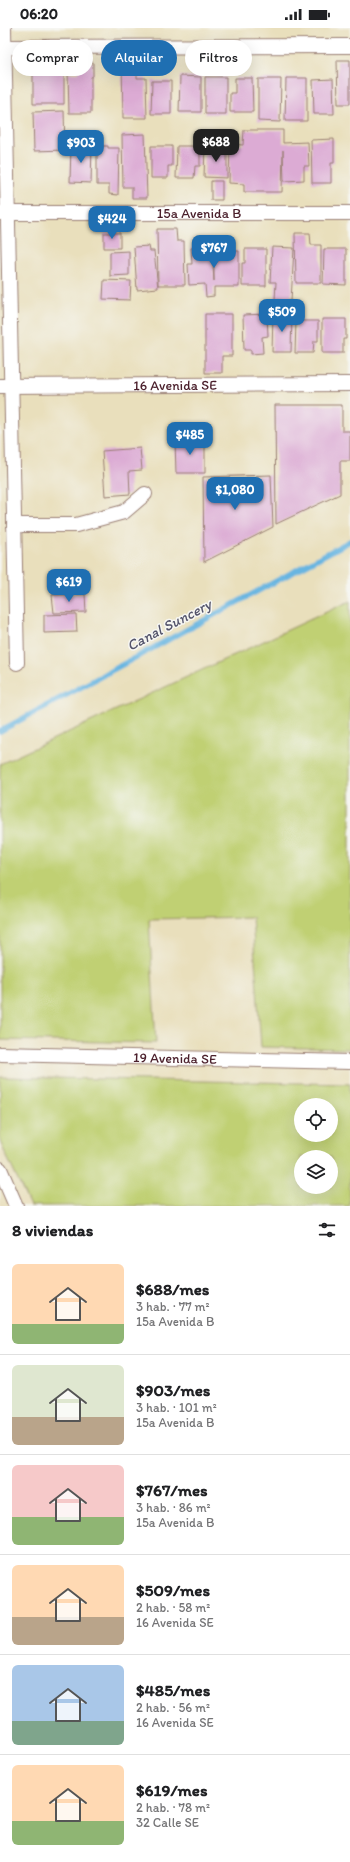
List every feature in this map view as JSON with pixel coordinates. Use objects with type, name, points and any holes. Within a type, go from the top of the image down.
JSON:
[{"type":"street","points":[[4,28],[2,47],[6,386],[14,525],[17,663]]},
{"type":"street","points":[[2,47],[350,46]]},
{"type":"street","name":"15a Avenida B","points":[[4,213],[350,213]]},
{"type":"street","name":"16 Avenida SE","points":[[6,386],[350,384]]},
{"type":"street","points":[[14,525],[76,525],[124,512],[145,494]]},
{"type":"street","name":"19 Avenida SE","points":[[0,1054],[350,1062]]},
{"type":"street","points":[[0,1169],[16,1206]]},
{"type":"green space","points":[[350,601],[350,1049],[261,1047],[252,917],[149,919],[156,1043],[0,1040],[0,764]]},
{"type":"green space","points":[[0,1077],[350,1084],[350,1206],[30,1206],[0,1142]]},
{"type":"building","points":[[337,60],[350,60],[350,104],[338,104]]},
{"type":"building","points":[[33,76],[64,76],[64,104],[33,104]]},
{"type":"building","points":[[68,76],[93,76],[91,77],[91,113],[69,113]]},
{"type":"building","points":[[122,76],[137,76],[137,78],[146,78],[147,118],[123,118]]},
{"type":"building","points":[[180,76],[201,77],[201,112],[179,112]]},
{"type":"building","points":[[205,77],[226,77],[226,114],[205,114]]},
{"type":"building","points":[[235,78],[252,78],[253,112],[230,112],[230,93],[235,93]]},
{"type":"building","points":[[286,78],[307,78],[307,121],[285,121]]},
{"type":"building","points":[[258,79],[281,79],[280,122],[258,121]]},
{"type":"building","points":[[333,79],[334,114],[314,114],[313,80]]},
{"type":"building","points":[[152,81],[171,81],[171,114],[151,114]]},
{"type":"building","points":[[64,111],[65,150],[34,151],[33,112]]},
{"type":"building","points":[[244,130],[283,130],[283,143],[308,142],[309,166],[304,166],[304,180],[284,181],[283,150],[282,192],[244,192],[244,184],[229,183],[230,144],[243,145]]},
{"type":"building","points":[[145,134],[147,198],[132,198],[132,187],[123,187],[122,135]]},
{"type":"building","points":[[334,139],[334,163],[331,163],[331,183],[312,183],[311,140]]},
{"type":"building","points":[[71,146],[92,146],[91,183],[70,182]]},
{"type":"building","points":[[97,146],[119,148],[118,195],[109,194],[109,185],[97,185]]},
{"type":"building","points":[[151,146],[172,146],[172,166],[168,166],[168,178],[151,178]]},
{"type":"building","points":[[177,146],[200,146],[200,166],[195,166],[194,178],[176,178]]},
{"type":"building","points":[[205,147],[227,148],[227,178],[204,177]]},
{"type":"building","points":[[211,181],[222,181],[222,200],[211,200]]},
{"type":"building","points":[[157,229],[176,229],[177,241],[184,241],[185,285],[158,285]]},
{"type":"building","points":[[104,233],[120,233],[120,248],[104,248]]},
{"type":"building","points":[[295,233],[310,233],[311,245],[321,245],[321,283],[296,283]]},
{"type":"building","points":[[222,241],[222,248],[231,247],[232,251],[239,251],[239,287],[214,287],[214,296],[206,297],[205,284],[189,285],[188,264],[192,264],[191,248],[203,247],[203,253],[212,252],[214,281],[214,261],[218,261],[218,242]]},
{"type":"building","points":[[149,246],[150,251],[154,251],[158,288],[137,290],[134,247]]},
{"type":"building","points":[[272,247],[294,248],[291,301],[275,300],[276,282],[270,282]]},
{"type":"building","points":[[245,249],[266,249],[266,286],[242,286],[242,263],[245,263]]},
{"type":"building","points":[[324,249],[346,249],[346,285],[323,284]]},
{"type":"building","points":[[129,251],[129,275],[110,276],[110,252]]},
{"type":"building","points":[[104,280],[131,281],[130,300],[103,299]]},
{"type":"building","points":[[273,313],[292,314],[291,352],[272,352]]},
{"type":"building","points":[[205,314],[232,314],[232,356],[222,356],[222,373],[205,373]]},
{"type":"building","points":[[267,314],[268,336],[262,337],[263,353],[251,354],[251,350],[244,350],[243,315]]},
{"type":"building","points":[[322,319],[346,319],[346,339],[343,339],[343,353],[322,353]]},
{"type":"building","points":[[296,321],[318,321],[318,341],[314,341],[313,353],[295,353]]},
{"type":"building","points":[[275,405],[342,405],[342,431],[350,431],[350,461],[340,461],[340,494],[276,524]]},
{"type":"building","points":[[175,440],[205,440],[205,473],[176,473]]},
{"type":"building","points":[[140,448],[142,470],[129,471],[130,494],[105,496],[102,451]]},
{"type":"building","points":[[271,475],[273,527],[204,562],[203,477]]},
{"type":"building","points":[[85,573],[86,591],[53,593],[52,575]]},
{"type":"building","points":[[85,594],[86,612],[54,613],[52,595]]},
{"type":"building","points":[[76,614],[77,632],[44,633],[44,615]]},
{"type":"waterway","name":"Canal Suncery","points":[[0,731],[350,541]]}]
